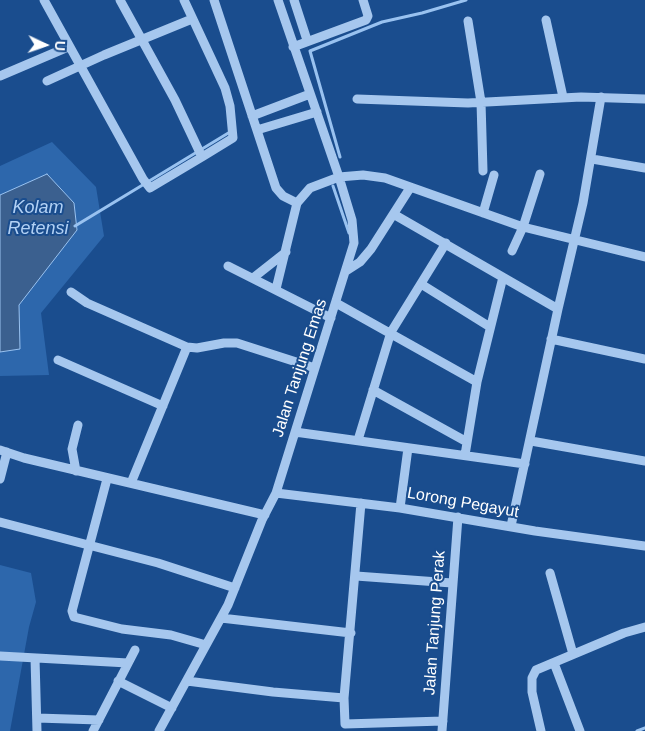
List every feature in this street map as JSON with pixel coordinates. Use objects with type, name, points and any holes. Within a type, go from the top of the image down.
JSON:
[{"type":"street","points":[[44,0],[79,67],[145,183],[152,187],[200,152],[232,139],[233,129],[228,97],[184,0]]},
{"type":"street","points":[[120,0],[200,152]]},
{"type":"street","points":[[214,0],[276,188],[283,196],[297,203]]},
{"type":"street","name":"Jalan Tanjung Emas","points":[[159,731],[221,618],[276,493],[352,251],[354,232],[339,177],[278,0]]},
{"type":"street","points":[[294,0],[307,40]]},
{"type":"street","points":[[293,46],[367,19],[364,0]]},
{"type":"street","points":[[47,81],[192,19]]},
{"type":"street","points":[[546,20],[563,97]]},
{"type":"street","points":[[468,21],[481,102],[484,171]]},
{"type":"street","points":[[0,76],[68,47]]},
{"type":"street","points":[[357,99],[481,102],[563,97],[645,99]]},
{"type":"street","points":[[511,526],[592,159],[601,98]]},
{"type":"street","points":[[255,123],[313,103]]},
{"type":"street","points":[[255,123],[313,103]]},
{"type":"street","points":[[592,159],[645,168]]},
{"type":"street","points":[[512,251],[523,227],[540,174]]},
{"type":"street","points":[[483,213],[494,175]]},
{"type":"street","points":[[276,289],[297,203],[310,188],[339,177],[377,176],[523,227],[574,242],[645,257]]},
{"type":"street","points":[[346,271],[363,260],[395,215],[410,188]]},
{"type":"street","points":[[395,215],[558,309]]},
{"type":"street","points":[[358,440],[391,332],[446,243]]},
{"type":"street","points":[[254,278],[286,252]]},
{"type":"street","points":[[228,266],[331,318]]},
{"type":"street","points":[[465,455],[478,382],[503,277]]},
{"type":"street","points":[[421,284],[490,327]]},
{"type":"street","points":[[70,292],[87,302],[186,347],[197,348],[224,343],[237,343],[315,368]]},
{"type":"street","points":[[336,303],[478,382]]},
{"type":"street","points":[[551,339],[645,359]]},
{"type":"street","points":[[132,484],[186,347]]},
{"type":"street","points":[[58,360],[163,406]]},
{"type":"street","points":[[373,390],[467,442]]},
{"type":"street","points":[[76,471],[72,448],[78,425]]},
{"type":"street","points":[[295,432],[526,464]]},
{"type":"street","points":[[531,441],[645,461]]},
{"type":"street","points":[[400,508],[408,448]]},
{"type":"street","points":[[0,479],[3,451],[76,471],[265,515]]},
{"type":"street","points":[[107,478],[72,610],[76,619],[122,630],[171,635],[206,645]]},
{"type":"street","name":"Lorong Pegayut","points":[[276,493],[400,508],[645,546]]},
{"type":"street","points":[[361,503],[344,698],[345,724],[442,726]]},
{"type":"street","name":"Jalan Tanjung Perak","points":[[442,726],[458,517]]},
{"type":"street","points":[[0,522],[158,563],[235,588]]},
{"type":"street","points":[[550,573],[573,654]]},
{"type":"street","points":[[356,576],[452,583]]},
{"type":"street","points":[[221,618],[351,633]]},
{"type":"street","points":[[541,731],[532,692],[533,674],[536,670],[624,633],[645,627]]},
{"type":"street","points":[[93,731],[135,650]]},
{"type":"street","points":[[0,656],[128,663]]},
{"type":"street","points":[[35,658],[37,731]]},
{"type":"street","points":[[554,663],[580,731]]},
{"type":"street","points":[[187,680],[272,692],[344,698]]},
{"type":"street","points":[[118,681],[172,708]]},
{"type":"street","points":[[37,718],[99,720]]},
{"type":"shaded area","points":[[52,142],[96,187],[104,236],[41,313],[49,375],[0,376],[0,166]]},
{"type":"shaded area","points":[[0,565],[31,573],[36,602],[29,627],[10,731],[0,731]]},
{"type":"water","name":"Kolam Retensi","points":[[47,174],[74,203],[77,230],[19,305],[20,349],[0,352],[0,195]]},
{"type":"waterway","points":[[340,157],[310,51],[382,22],[466,0]]},
{"type":"waterway","points":[[75,226],[230,132]]},
{"type":"waterway","points":[[333,186],[349,233]]},
{"type":"waterway","points":[[637,731],[645,728]]}]
